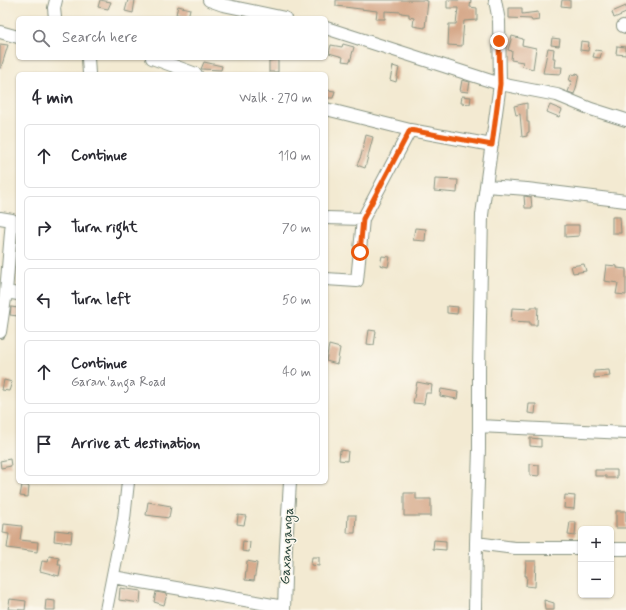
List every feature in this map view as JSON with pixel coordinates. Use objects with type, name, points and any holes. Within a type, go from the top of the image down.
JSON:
[{"type":"street","points":[[55,16],[54,8],[56,0]]},
{"type":"street","points":[[209,0],[223,5],[275,16]]},
{"type":"street","points":[[475,610],[482,215],[500,84],[499,21],[495,0]]},
{"type":"street","points":[[328,29],[500,84],[557,95],[626,120]]},
{"type":"street","points":[[0,32],[16,36]]},
{"type":"street","points":[[88,60],[90,72]]},
{"type":"street","points":[[158,60],[190,72]]},
{"type":"street","points":[[328,110],[410,130],[492,145]]},
{"type":"street","points":[[328,279],[357,281],[363,219],[410,130]]},
{"type":"street","points":[[486,186],[527,189],[626,201]]},
{"type":"street","points":[[0,218],[15,220],[0,332]]},
{"type":"street","points":[[328,218],[363,219]]},
{"type":"street","points":[[6,292],[16,294]]},
{"type":"street","points":[[479,426],[626,433]]},
{"type":"street","points":[[106,610],[124,519],[128,484]]},
{"type":"street","name":"Gaxanganga","points":[[284,608],[290,484]]},
{"type":"street","points":[[476,543],[515,548],[578,548]]},
{"type":"street","points":[[614,549],[626,549]]},
{"type":"street","points":[[113,577],[284,608]]},
{"type":"building","points":[[100,0],[111,2],[108,9],[98,7]]},
{"type":"building","points":[[128,0],[135,0],[133,13],[125,11]]},
{"type":"building","points":[[336,0],[428,1],[425,28],[413,26],[414,18],[409,17],[409,14],[385,11],[385,19],[376,19],[377,11],[336,6]]},
{"type":"building","points":[[447,0],[471,0],[470,7],[477,8],[477,20],[464,21],[462,46],[448,45],[449,24],[456,24],[458,8],[447,8]]},
{"type":"building","points":[[562,0],[570,0],[570,7],[561,6]]},
{"type":"building","points":[[178,6],[190,9],[188,16],[176,14]]},
{"type":"building","points":[[626,6],[626,13],[614,18],[612,12]]},
{"type":"building","points":[[509,8],[522,8],[522,14],[538,12],[539,20],[532,21],[531,19],[509,18]]},
{"type":"building","points":[[512,36],[523,39],[522,45],[536,48],[533,69],[522,66],[523,62],[511,60],[512,51],[508,50]]},
{"type":"building","points":[[552,38],[560,39],[559,46],[551,45]]},
{"type":"building","points":[[581,41],[589,42],[588,51],[580,50]]},
{"type":"building","points":[[0,44],[8,45],[1,68],[0,68]]},
{"type":"building","points":[[343,44],[354,47],[350,62],[342,61],[343,57],[329,53],[331,45],[342,47]]},
{"type":"building","points":[[617,46],[626,47],[626,55],[616,54]]},
{"type":"building","points":[[548,48],[554,49],[554,67],[562,67],[561,74],[543,73]]},
{"type":"building","points":[[595,50],[602,51],[600,58],[593,57]]},
{"type":"building","points":[[278,60],[278,72],[269,72],[269,61]]},
{"type":"building","points":[[204,62],[222,66],[221,70],[201,69]]},
{"type":"building","points":[[393,66],[399,68],[396,82],[390,80]]},
{"type":"building","points":[[576,73],[579,74],[574,94],[568,92],[572,81],[569,81],[571,74],[575,75]]},
{"type":"building","points":[[462,80],[470,82],[468,92],[460,91]]},
{"type":"building","points":[[328,90],[335,91],[333,98],[328,98]]},
{"type":"building","points":[[462,96],[471,97],[470,104],[461,103]]},
{"type":"building","points":[[527,103],[527,122],[529,122],[529,132],[527,133],[527,136],[522,137],[520,114],[516,115],[514,106]]},
{"type":"building","points":[[550,105],[562,110],[559,117],[547,112]]},
{"type":"building","points":[[366,135],[373,137],[365,168],[357,165],[361,156]]},
{"type":"building","points":[[435,179],[458,180],[457,193],[434,191]]},
{"type":"building","points":[[524,196],[531,197],[532,208],[525,208]]},
{"type":"building","points":[[612,217],[620,217],[621,233],[612,233]]},
{"type":"building","points":[[565,225],[579,225],[579,236],[565,237]]},
{"type":"building","points":[[415,228],[426,229],[425,241],[413,240]]},
{"type":"building","points":[[382,256],[390,257],[388,267],[380,265]]},
{"type":"building","points":[[584,264],[586,271],[573,273],[571,266]]},
{"type":"building","points":[[606,265],[626,269],[626,295],[616,294],[618,283],[604,281]]},
{"type":"building","points":[[447,306],[458,307],[457,314],[447,313]]},
{"type":"building","points":[[11,307],[16,308],[16,316],[10,315]]},
{"type":"building","points":[[531,307],[538,307],[537,325],[530,325],[530,322],[511,321],[512,308],[531,309]]},
{"type":"building","points":[[369,330],[376,331],[374,345],[367,344]]},
{"type":"building","points":[[329,345],[340,348],[337,364],[328,362]]},
{"type":"building","points":[[609,370],[610,376],[594,378],[594,371]]},
{"type":"building","points":[[4,380],[12,382],[9,391],[2,390]]},
{"type":"building","points":[[417,382],[432,385],[431,393],[426,393],[424,404],[413,403]]},
{"type":"building","points":[[441,389],[458,392],[457,399],[440,396]]},
{"type":"building","points":[[529,404],[536,404],[535,414],[528,413]]},
{"type":"building","points":[[530,438],[541,439],[541,447],[530,446]]},
{"type":"building","points":[[340,450],[348,451],[347,461],[339,460]]},
{"type":"building","points":[[10,459],[11,466],[1,468],[0,461]]},
{"type":"building","points":[[530,464],[539,465],[539,476],[530,475]]},
{"type":"building","points":[[595,470],[617,470],[617,478],[595,476]]},
{"type":"building","points":[[22,485],[29,486],[28,497],[20,496]]},
{"type":"building","points":[[404,493],[416,493],[416,499],[431,499],[431,516],[404,516]]},
{"type":"building","points":[[565,495],[575,496],[574,509],[564,508]]},
{"type":"building","points":[[148,502],[171,506],[169,518],[146,515]]},
{"type":"building","points":[[616,511],[626,511],[626,528],[616,528]]},
{"type":"building","points":[[238,515],[246,516],[244,525],[237,524]]},
{"type":"building","points":[[348,515],[356,515],[355,533],[347,533]]},
{"type":"building","points":[[570,522],[576,522],[575,536],[568,535]]},
{"type":"building","points":[[4,524],[22,526],[20,540],[38,542],[37,552],[7,548],[9,534],[3,533]]},
{"type":"building","points":[[55,530],[72,532],[71,543],[54,541]]},
{"type":"building","points":[[434,540],[446,541],[446,550],[433,549]]},
{"type":"building","points":[[243,541],[250,542],[249,552],[242,551]]},
{"type":"building","points":[[49,556],[59,558],[58,565],[61,565],[59,576],[40,571],[42,561],[48,562]]},
{"type":"building","points":[[312,557],[319,557],[319,566],[311,565]]},
{"type":"building","points":[[247,561],[257,563],[254,581],[245,580]]},
{"type":"building","points":[[526,561],[536,561],[535,587],[526,586]]},
{"type":"building","points":[[120,588],[141,591],[140,603],[119,600]]},
{"type":"building","points":[[156,592],[167,594],[164,605],[154,602]]},
{"type":"building","points":[[10,599],[26,601],[25,610],[8,609]]},
{"type":"building","points":[[46,600],[55,601],[55,610],[45,610]]},
{"type":"building","points":[[544,600],[554,603],[554,610],[545,610]]},
{"type":"route","points":[[360,252],[363,219],[410,130],[492,145],[500,84],[499,41]]}]
